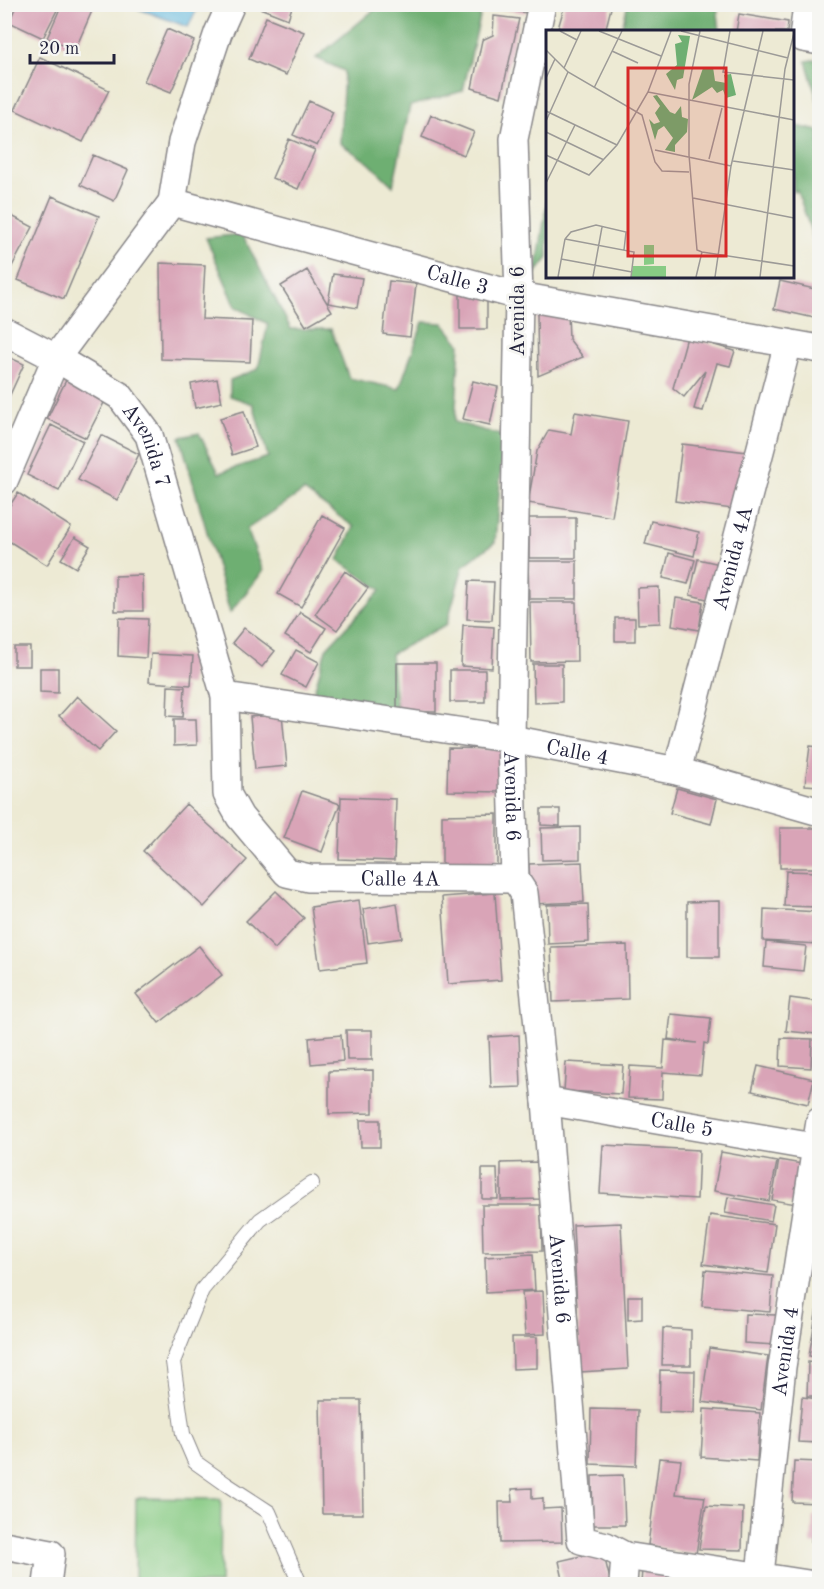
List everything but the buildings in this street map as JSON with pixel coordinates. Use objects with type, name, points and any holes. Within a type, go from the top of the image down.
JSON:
[{"type":"street","points":[[4,481],[56,358],[172,202],[182,142],[218,33],[231,4]]},
{"type":"street","name":"Avenida 6","points":[[542,4],[514,139],[519,296],[511,739],[515,879],[524,893],[546,1101],[581,1540],[606,1546],[625,1556]]},
{"type":"street","points":[[807,4],[811,40]]},
{"type":"street","name":"Calle 3","points":[[172,202],[519,296],[819,349]]},
{"type":"street","points":[[4,331],[56,358]]},
{"type":"street","name":"Avenida 4A","points":[[677,771],[788,343]]},
{"type":"street","name":"Avenida 7","points":[[56,358],[120,396],[150,435],[225,696],[227,794],[240,817],[287,873]]},
{"type":"street","name":"Calle 4","points":[[225,696],[511,739],[677,771],[819,812]]},
{"type":"street","name":"Calle 4A","points":[[287,873],[309,878],[515,879]]},
{"type":"street","name":"Calle 5","points":[[546,1101],[817,1148]]},
{"type":"street","name":"Avenida 4","points":[[759,1581],[782,1367],[817,1148],[819,1120]]},
{"type":"street","points":[[4,1545],[51,1554],[47,1584]]},
{"type":"street","points":[[623,1584],[625,1556],[759,1581],[808,1584]]},
{"type":"lane","points":[[300,1584],[269,1512],[195,1462],[183,1434],[173,1362],[202,1290],[260,1220],[312,1183]]},
{"type":"green space","points":[[628,4],[717,5],[720,30],[621,30]]},
{"type":"green space","points":[[380,5],[479,5],[480,17],[463,91],[410,106],[393,186],[369,163],[340,143],[344,71],[316,58]]},
{"type":"green space","points":[[820,59],[819,105],[806,61]]},
{"type":"green space","points":[[794,125],[819,131],[819,255],[797,190],[794,192]]},
{"type":"green space","points":[[546,208],[546,260],[536,273]]},
{"type":"green space","points":[[242,234],[291,329],[331,329],[349,378],[399,389],[423,322],[443,323],[460,344],[455,422],[504,436],[495,542],[463,566],[447,624],[391,654],[397,712],[313,695],[326,649],[381,590],[338,560],[354,527],[304,491],[247,529],[263,571],[230,613],[180,437],[199,433],[219,473],[268,457],[253,404],[230,396],[230,380],[258,369],[268,324],[236,307],[206,238]]},
{"type":"green space","points":[[136,1498],[221,1499],[220,1584],[135,1584]]},
{"type":"water","points":[[128,5],[199,5],[188,27]]}]
